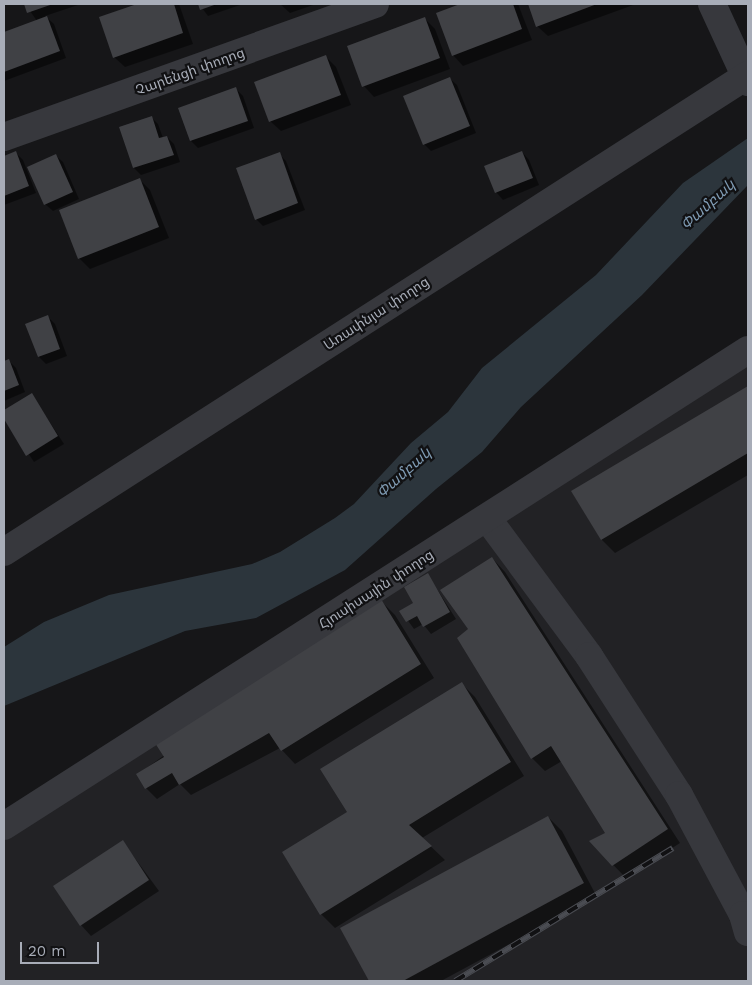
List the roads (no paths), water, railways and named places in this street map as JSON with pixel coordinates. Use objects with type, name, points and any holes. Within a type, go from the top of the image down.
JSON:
[{"type":"street","name":"Չարենցի փողոց","points":[[4,137],[375,4]]},
{"type":"street","points":[[712,4],[747,78]]},
{"type":"street","name":"Առափնյա փողոց","points":[[4,552],[747,78]]},
{"type":"street","name":"Հյուսիսային փողոց","points":[[4,826],[748,350]]},
{"type":"street","points":[[488,518],[589,656],[679,795],[743,915],[748,932]]},
{"type":"water","name":"Փամբակ","points":[[748,138],[748,185],[642,295],[521,407],[482,452],[436,489],[345,570],[256,618],[185,631],[4,706],[4,647],[44,622],[109,595],[252,564],[280,552],[354,504],[411,443],[448,412],[482,368],[596,275],[683,183]]},
{"type":"railway","points":[[455,981],[673,848]]}]
